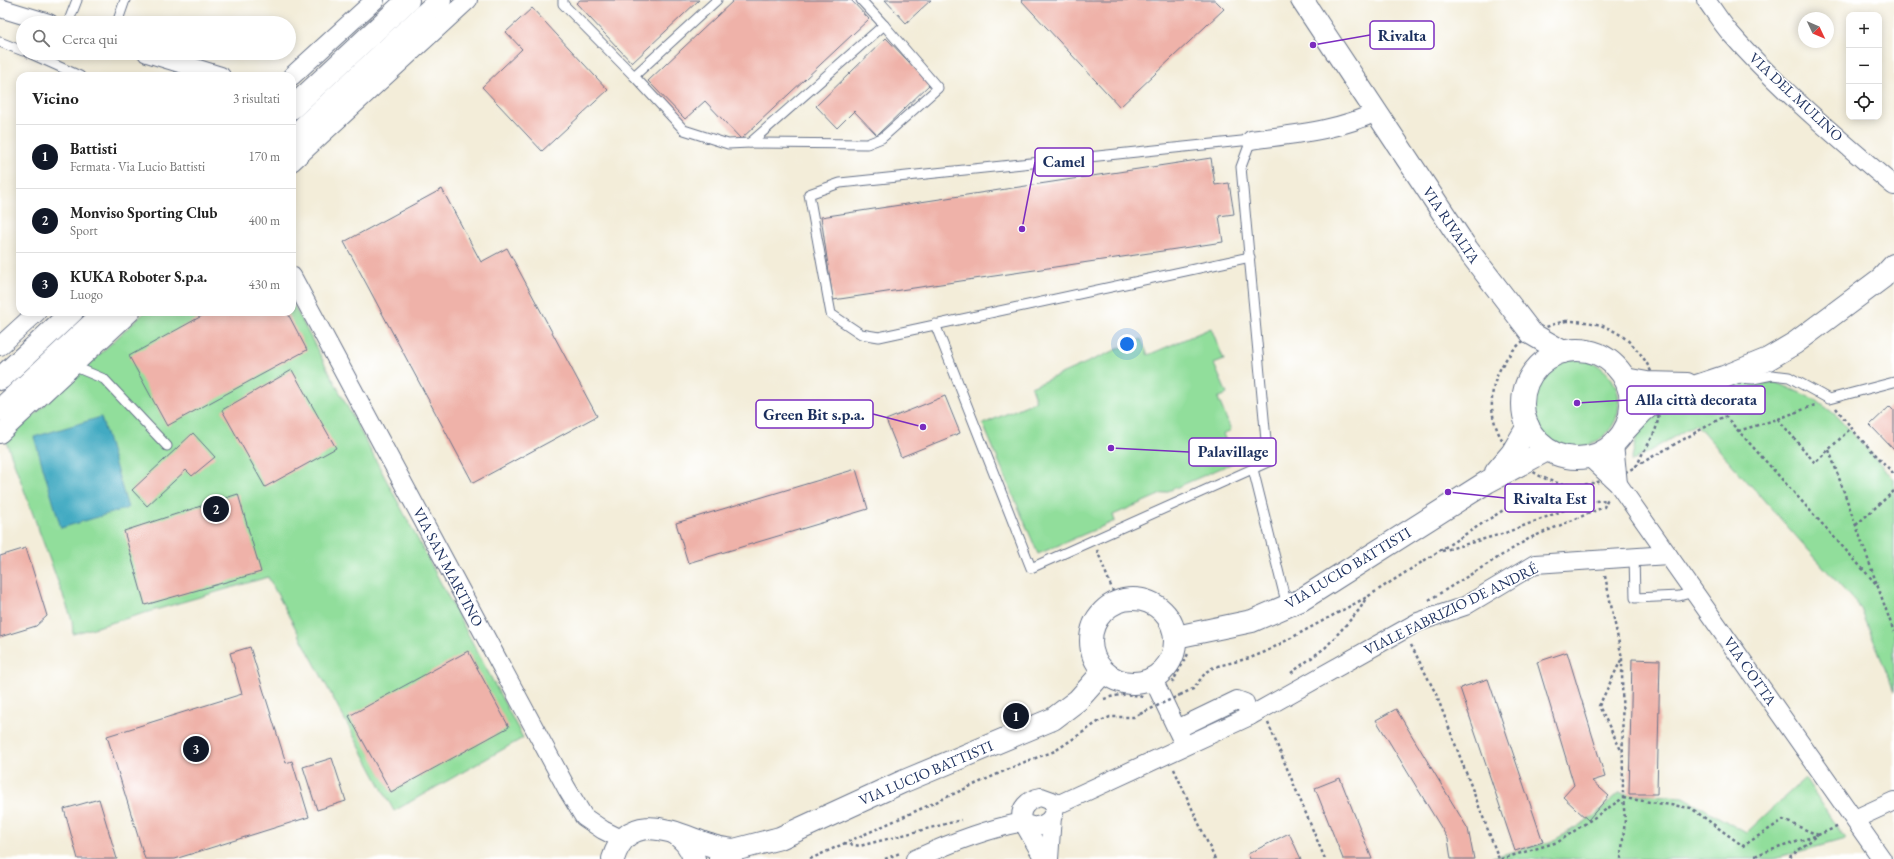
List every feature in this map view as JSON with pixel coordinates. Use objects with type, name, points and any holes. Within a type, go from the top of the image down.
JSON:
[{"type":"street","points":[[296,72],[375,0]]},
{"type":"street","points":[[296,104],[408,0]]},
{"type":"street","points":[[296,134],[440,0]]},
{"type":"street","points":[[296,158],[468,0]]},
{"type":"street","name":"VIA RIVALTA","points":[[1302,0],[1467,249],[1532,334],[1563,352]]},
{"type":"street","name":"VIA DEL MULINO","points":[[1706,0],[1731,33],[1759,63],[1810,113],[1894,186]]},
{"type":"street","points":[[0,8],[26,16]]},
{"type":"street","points":[[170,60],[208,72]]},
{"type":"street","points":[[1251,140],[1333,128],[1357,121],[1376,112]]},
{"type":"street","points":[[1625,379],[1699,385],[1724,377],[1768,359],[1795,343],[1890,272]]},
{"type":"street","name":"VIA SAN MARTINO","points":[[296,283],[567,789],[584,816],[603,830],[623,840]]},
{"type":"street","points":[[0,346],[32,316]]},
{"type":"street","points":[[0,379],[68,316]]},
{"type":"street","points":[[0,410],[101,316]]},
{"type":"street","points":[[0,434],[127,316]]},
{"type":"street","points":[[1532,334],[1536,370]]},
{"type":"street","points":[[1618,438],[1628,422],[1631,409],[1630,394],[1625,379],[1614,365],[1600,355],[1584,351],[1563,352],[1546,360],[1528,381],[1524,395],[1524,410],[1528,426],[1538,441],[1547,450],[1558,456],[1569,458],[1588,456],[1602,452],[1618,438],[1642,412],[1655,381]]},
{"type":"street","name":"VIA LUCIO BATTISTI","points":[[1517,458],[1528,426]]},
{"type":"street","name":"VIA COTTA","points":[[1616,478],[1618,438]]},
{"type":"street","name":"VIA LUCIO BATTISTI","points":[[1176,637],[1252,621],[1301,600],[1487,482],[1517,458],[1547,450]]},
{"type":"street","name":"VIA COTTA","points":[[1588,456],[1616,478],[1629,500],[1882,859]]},
{"type":"street","name":"VIALE FABRIZIO DE ANDRÉ","points":[[915,859],[942,846],[998,826],[1023,822],[1029,826],[1044,824],[1054,811],[1167,754],[1256,712],[1418,622],[1465,606],[1535,564],[1602,560],[1634,556],[1668,555]]},
{"type":"street","points":[[1136,598],[1151,602],[1164,611],[1172,623],[1176,637],[1175,648],[1171,661],[1163,671],[1153,679],[1131,684],[1117,681],[1103,672],[1094,659],[1090,645],[1091,632],[1096,618],[1108,606],[1117,602],[1136,598]]},
{"type":"street","name":"VIA LUCIO BATTISTI","points":[[623,840],[634,832],[647,828],[661,828],[711,846],[727,855],[780,838],[902,782],[1053,719],[1078,700],[1103,672]]},
{"type":"street","points":[[1153,679],[1185,746]]},
{"type":"street","points":[[1177,729],[1237,700],[1245,703],[1256,712]]},
{"type":"street","points":[[1044,859],[1023,822],[1021,812],[1025,805],[1035,798],[1048,799],[1054,811],[1049,859]]},
{"type":"street","points":[[1854,819],[1894,801]]},
{"type":"street","points":[[674,832],[685,840],[694,859]]},
{"type":"street","points":[[613,859],[623,840]]},
{"type":"lane","points":[[71,16],[77,0]]},
{"type":"lane","points":[[119,16],[125,0]]},
{"type":"lane","points":[[563,0],[563,4],[634,76],[684,130],[728,144],[750,143],[826,145],[868,144],[882,138],[938,88],[861,0]]},
{"type":"lane","points":[[634,76],[717,0]]},
{"type":"lane","points":[[750,143],[884,25]]},
{"type":"lane","points":[[0,42],[16,48]]},
{"type":"lane","points":[[45,60],[71,72]]},
{"type":"lane","points":[[935,324],[1031,568],[1268,462],[1250,257],[1241,167],[1251,140],[840,183],[809,194],[831,314],[861,334],[879,337],[935,324],[1250,257]]},
{"type":"lane","points":[[73,366],[104,379],[167,446]]},
{"type":"lane","points":[[1724,377],[1753,380],[1772,375],[1789,378],[1829,399],[1894,382]]},
{"type":"lane","points":[[1253,469],[1287,606]]},
{"type":"lane","points":[[1634,556],[1635,598],[1679,596],[1694,592]]},
{"type":"path","points":[[1636,466],[1657,425],[1659,412],[1655,381],[1644,357],[1633,345],[1621,334],[1599,324],[1583,321],[1566,321],[1544,327],[1532,334],[1513,349],[1503,363],[1493,393],[1496,423],[1500,436],[1517,458],[1537,475],[1555,483],[1566,485],[1588,484],[1616,478],[1725,416],[1878,586]]},
{"type":"path","points":[[1738,431],[1778,419],[1829,399],[1894,474]]},
{"type":"path","points":[[1778,419],[1815,463],[1852,427]]},
{"type":"path","points":[[1829,450],[1894,632]]},
{"type":"path","points":[[1856,525],[1894,491]]},
{"type":"path","points":[[1437,552],[1505,532],[1574,506],[1601,500],[1629,500]]},
{"type":"path","points":[[810,859],[1022,763],[1055,751],[1098,722],[1110,717],[1134,717],[1193,689],[1206,672],[1214,667],[1250,658],[1265,652],[1367,597],[1505,509],[1525,503],[1546,501],[1564,502],[1574,506]]},
{"type":"path","points":[[1093,540],[1117,602]]},
{"type":"path","points":[[1602,560],[1622,658],[1622,753],[1625,820],[1621,859]]},
{"type":"path","points":[[1288,675],[1326,647],[1360,609],[1367,597]]},
{"type":"path","points":[[1403,630],[1436,694],[1500,859],[1558,842],[1623,798],[1691,808],[1742,846],[1783,820],[1818,835]]},
{"type":"path","points":[[1622,658],[1599,706],[1622,753]]},
{"type":"path","points":[[1256,712],[1325,859]]},
{"type":"path","points":[[1167,754],[1215,859]]},
{"type":"path","points":[[1750,859],[1759,854],[1818,835],[1854,819]]},
{"type":"path","points":[[843,843],[860,846],[963,820]]},
{"type":"path","points":[[1787,859],[1818,835]]},
{"type":"green space","points":[[296,310],[523,738],[394,811],[268,577],[73,634],[72,620],[6,441],[141,316],[296,316]]},
{"type":"green space","points":[[1211,328],[1224,360],[1214,364],[1227,394],[1218,398],[1231,430],[1223,434],[1235,462],[1113,515],[1115,521],[1038,554],[983,424],[1036,401],[1031,387],[1141,339],[1148,355]]},
{"type":"green space","points":[[1566,359],[1584,359],[1600,366],[1612,378],[1619,394],[1619,412],[1612,428],[1600,440],[1584,447],[1566,447],[1550,440],[1538,428],[1531,412],[1531,394],[1538,378],[1550,366]]},
{"type":"green space","points":[[1776,382],[1816,400],[1837,416],[1894,479],[1894,691],[1861,609],[1696,424],[1631,462],[1640,421],[1670,400],[1722,384]]},
{"type":"green space","points":[[1805,778],[1845,839],[1774,859],[1485,859],[1551,842],[1593,817],[1619,793],[1684,797],[1746,833]]},
{"type":"water","points":[[101,417],[128,508],[61,528],[34,437]]},
{"type":"building","points":[[580,0],[699,0],[632,63],[576,3]]},
{"type":"building","points":[[734,0],[851,0],[869,19],[741,139],[705,101],[685,119],[648,81]]},
{"type":"building","points":[[885,0],[931,0],[906,23]]},
{"type":"building","points":[[1021,0],[1215,0],[1224,9],[1120,107]]},
{"type":"building","points":[[532,8],[608,90],[542,151],[482,87],[522,49],[506,32]]},
{"type":"building","points":[[886,38],[930,84],[877,135],[854,111],[837,128],[816,106]]},
{"type":"building","points":[[1211,158],[1215,185],[1229,183],[1234,214],[1219,216],[1223,242],[833,300],[821,217]]},
{"type":"building","points":[[442,189],[481,262],[507,248],[597,416],[473,483],[344,242]]},
{"type":"building","points":[[202,316],[289,316],[307,350],[167,426],[129,356]]},
{"type":"building","points":[[292,370],[336,448],[265,487],[222,410]]},
{"type":"building","points":[[945,396],[960,433],[901,457],[886,420]]},
{"type":"building","points":[[1890,406],[1894,410],[1894,450],[1870,425]]},
{"type":"building","points":[[193,433],[215,457],[192,476],[186,470],[147,506],[132,490]]},
{"type":"building","points":[[856,469],[868,509],[688,563],[676,523]]},
{"type":"building","points":[[238,494],[261,572],[145,605],[124,531]]},
{"type":"building","points":[[26,548],[47,616],[36,626],[0,637],[0,556]]},
{"type":"building","points":[[250,647],[286,763],[292,761],[309,817],[175,859],[145,859],[107,736],[242,694],[230,653]]},
{"type":"building","points":[[468,651],[509,727],[391,792],[349,716]]},
{"type":"building","points":[[1567,652],[1605,777],[1592,781],[1609,796],[1588,820],[1563,797],[1574,785],[1537,662]]},
{"type":"building","points":[[1632,659],[1660,660],[1657,794],[1629,794]]},
{"type":"building","points":[[1488,679],[1543,842],[1515,851],[1460,688]]},
{"type":"building","points":[[1396,709],[1468,829],[1474,859],[1451,859],[1448,839],[1376,720]]},
{"type":"building","points":[[332,758],[346,801],[317,810],[303,767]]},
{"type":"building","points":[[1340,778],[1372,859],[1343,859],[1315,788]]},
{"type":"building","points":[[99,799],[117,859],[78,859],[64,809]]},
{"type":"building","points":[[1289,833],[1301,859],[1250,859],[1248,854]]},
{"type":"place","name":"Rivalta","points":[[1313,45]]},
{"type":"place","name":"Camel","points":[[1022,229]]},
{"type":"place","name":"Alla città decorata","points":[[1577,403]]},
{"type":"place","name":"Green Bit s.p.a.","points":[[923,427]]},
{"type":"place","name":"Palavillage","points":[[1111,448]]},
{"type":"place","name":"Rivalta Est","points":[[1448,492]]},
{"type":"place","name":"Monviso Sporting Club","points":[[216,509]]},
{"type":"place","name":"Battisti","points":[[1016,716]]},
{"type":"place","name":"KUKA Roboter S.p.a.","points":[[196,749]]}]
